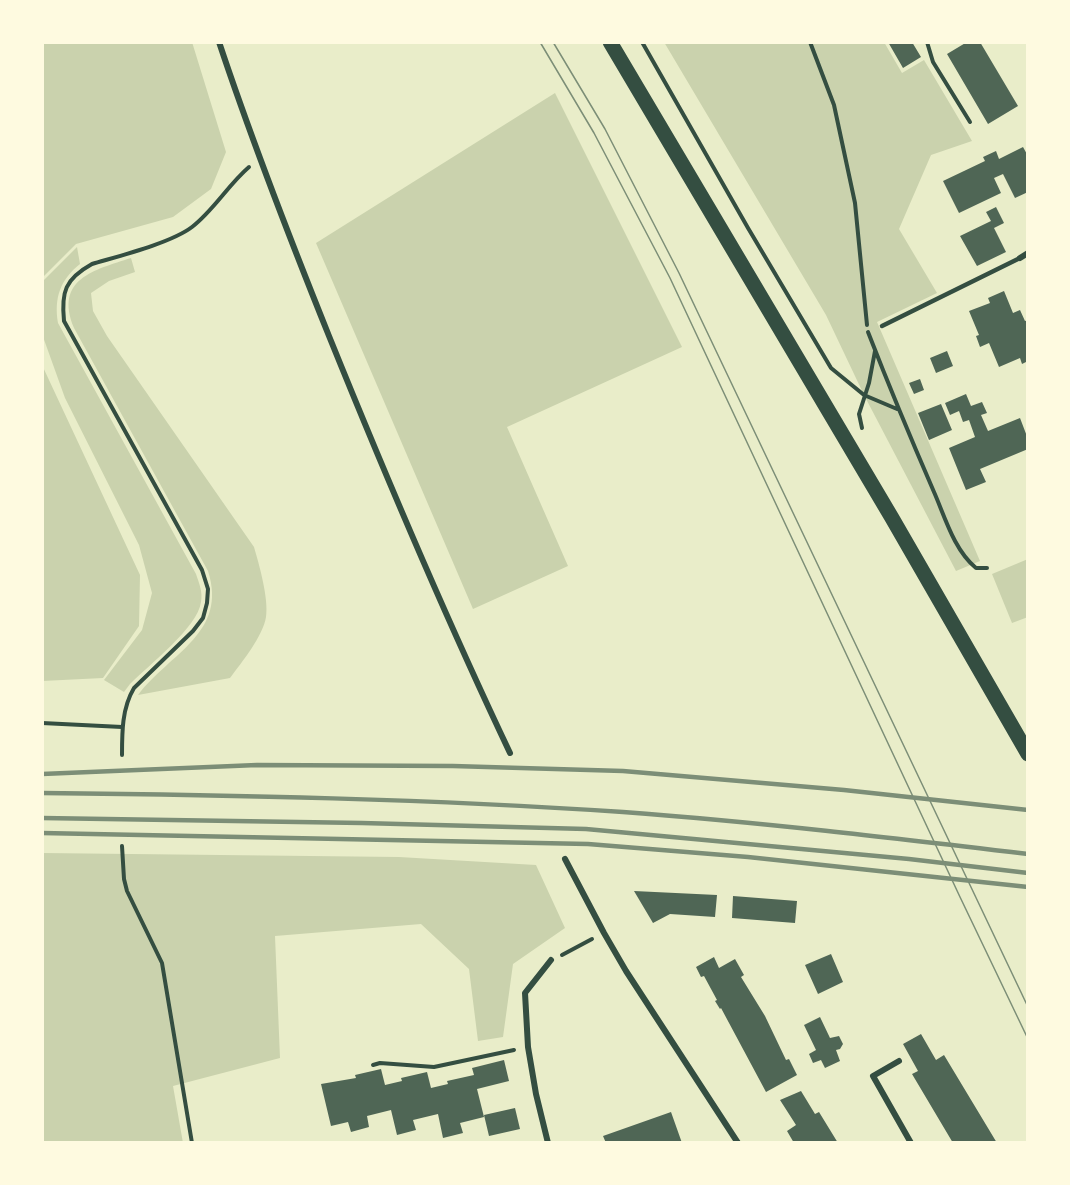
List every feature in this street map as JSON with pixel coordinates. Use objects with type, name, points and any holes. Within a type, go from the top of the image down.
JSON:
[{"type":"main road","points":[[610,42],[892,518],[1028,754]]},
{"type":"street","points":[[219,42],[259,159],[408,530],[510,753]]},
{"type":"street","points":[[1020,258],[1028,253]]},
{"type":"street","points":[[565,860],[603,933],[738,1143]]},
{"type":"street","points":[[548,1143],[528,1047],[525,993],[551,960]]},
{"type":"street","points":[[899,1061],[873,1076],[911,1143]]},
{"type":"lane","points":[[882,326],[1020,258]]},
{"type":"path","points":[[642,42],[831,368],[864,395],[898,410]]},
{"type":"path","points":[[810,42],[834,105],[852,192],[868,332],[898,410],[951,533],[967,560],[976,568],[987,568]]},
{"type":"path","points":[[927,42],[933,62],[970,122]]},
{"type":"path","points":[[122,755],[122,727],[128,698],[134,688],[193,631],[203,618],[208,589],[202,570],[64,321],[62,304],[64,290],[71,279],[92,264],[176,237],[190,228],[204,216],[238,177],[259,159]]},
{"type":"path","points":[[864,395],[875,350]]},
{"type":"path","points":[[42,723],[122,727]]},
{"type":"path","points":[[122,846],[127,891],[162,963],[192,1143]]},
{"type":"path","points":[[551,960],[603,933]]},
{"type":"path","points":[[373,1065],[380,1063],[435,1067],[528,1047]]},
{"type":"green space","points":[[42,42],[192,42],[226,152],[211,189],[173,217],[76,244],[42,278]]},
{"type":"green space","points":[[664,42],[884,42],[902,73],[924,60],[972,141],[931,155],[899,229],[937,293],[877,322],[980,561],[956,571],[864,395],[826,315]]},
{"type":"green space","points":[[555,93],[682,347],[507,427],[568,566],[473,609],[316,243]]},
{"type":"green space","points":[[77,247],[80,264],[68,276],[60,290],[57,305],[58,323],[196,574],[201,595],[198,612],[191,623],[124,692],[104,680],[142,630],[152,593],[139,545],[65,398],[42,334],[42,282]]},
{"type":"green space","points":[[131,258],[135,272],[109,281],[91,293],[93,311],[107,336],[254,547],[267,610],[264,624],[256,640],[230,678],[138,695],[203,626],[210,611],[212,592],[208,571],[74,328],[69,311],[69,298],[73,287],[81,279],[104,267]]},
{"type":"green space","points":[[42,365],[140,575],[139,626],[103,678],[42,681]]},
{"type":"green space","points":[[1028,559],[1028,617],[1012,623],[992,574]]},
{"type":"green space","points":[[42,853],[399,857],[536,865],[565,928],[513,964],[503,1037],[478,1041],[469,969],[421,924],[275,936],[280,1058],[173,1086],[183,1143],[42,1143]]},
{"type":"building","points":[[888,42],[912,42],[921,57],[903,68]]},
{"type":"building","points":[[967,42],[980,42],[1018,106],[988,124],[947,54]]},
{"type":"building","points":[[1023,147],[1028,156],[1028,192],[1015,198],[1003,174],[994,178],[1001,193],[959,213],[943,181],[985,161],[983,157],[996,151],[999,159]]},
{"type":"building","points":[[996,207],[1004,223],[994,228],[1006,252],[977,266],[960,236],[991,221],[986,212]]},
{"type":"building","points":[[1004,291],[1013,313],[1020,310],[1025,321],[1028,320],[1028,361],[1022,364],[1020,358],[999,367],[989,343],[980,347],[976,336],[979,335],[969,311],[990,303],[988,298]]},
{"type":"building","points":[[947,351],[953,366],[936,373],[930,358]]},
{"type":"building","points":[[920,379],[924,390],[914,394],[909,383]]},
{"type":"building","points":[[966,394],[971,406],[982,402],[987,413],[981,415],[988,431],[1020,418],[1028,439],[1028,449],[980,469],[986,482],[966,490],[949,448],[975,437],[969,420],[963,422],[959,411],[950,415],[945,403]]},
{"type":"building","points":[[941,404],[952,430],[929,440],[918,413]]},
{"type":"building","points":[[634,891],[717,895],[715,917],[670,914],[653,923]]},
{"type":"building","points":[[733,896],[797,901],[795,923],[732,918]]},
{"type":"building","points":[[831,954],[843,982],[818,994],[805,965]]},
{"type":"building","points":[[714,957],[719,968],[735,959],[744,975],[741,977],[765,1016],[786,1060],[789,1059],[797,1075],[766,1092],[721,1008],[715,1001],[717,1000],[704,976],[701,977],[696,967]]},
{"type":"building","points":[[820,1017],[830,1038],[839,1036],[843,1044],[840,1049],[836,1050],[840,1061],[825,1068],[821,1060],[813,1063],[809,1054],[816,1050],[804,1025]]},
{"type":"building","points":[[921,1034],[936,1060],[944,1055],[997,1143],[953,1143],[912,1074],[918,1071],[903,1044]]},
{"type":"building","points":[[504,1060],[509,1081],[477,1089],[484,1117],[460,1123],[463,1133],[443,1138],[438,1114],[413,1120],[416,1130],[397,1135],[391,1110],[367,1116],[369,1127],[351,1132],[348,1122],[331,1126],[321,1084],[356,1078],[355,1075],[381,1069],[385,1085],[402,1081],[401,1078],[427,1072],[431,1088],[448,1084],[447,1081],[474,1075],[472,1068]]},
{"type":"building","points":[[801,1091],[815,1114],[819,1112],[838,1143],[794,1143],[787,1131],[796,1125],[780,1100]]},
{"type":"building","points":[[515,1108],[520,1129],[489,1136],[484,1115]]},
{"type":"building","points":[[671,1112],[682,1143],[606,1143],[603,1136]]},
{"type":"tram line","points":[[540,42],[594,133],[670,278],[1028,1039]]},
{"type":"tram line","points":[[553,42],[605,129],[679,273],[1028,1007]]},
{"type":"railway","points":[[42,774],[257,765],[453,766],[623,771],[844,790],[1028,810]]},
{"type":"railway","points":[[42,793],[333,798],[623,812],[775,825],[1028,854]]},
{"type":"railway","points":[[42,818],[586,829],[909,859],[1028,873]]},
{"type":"railway","points":[[42,833],[588,844],[748,857],[1028,887]]}]
